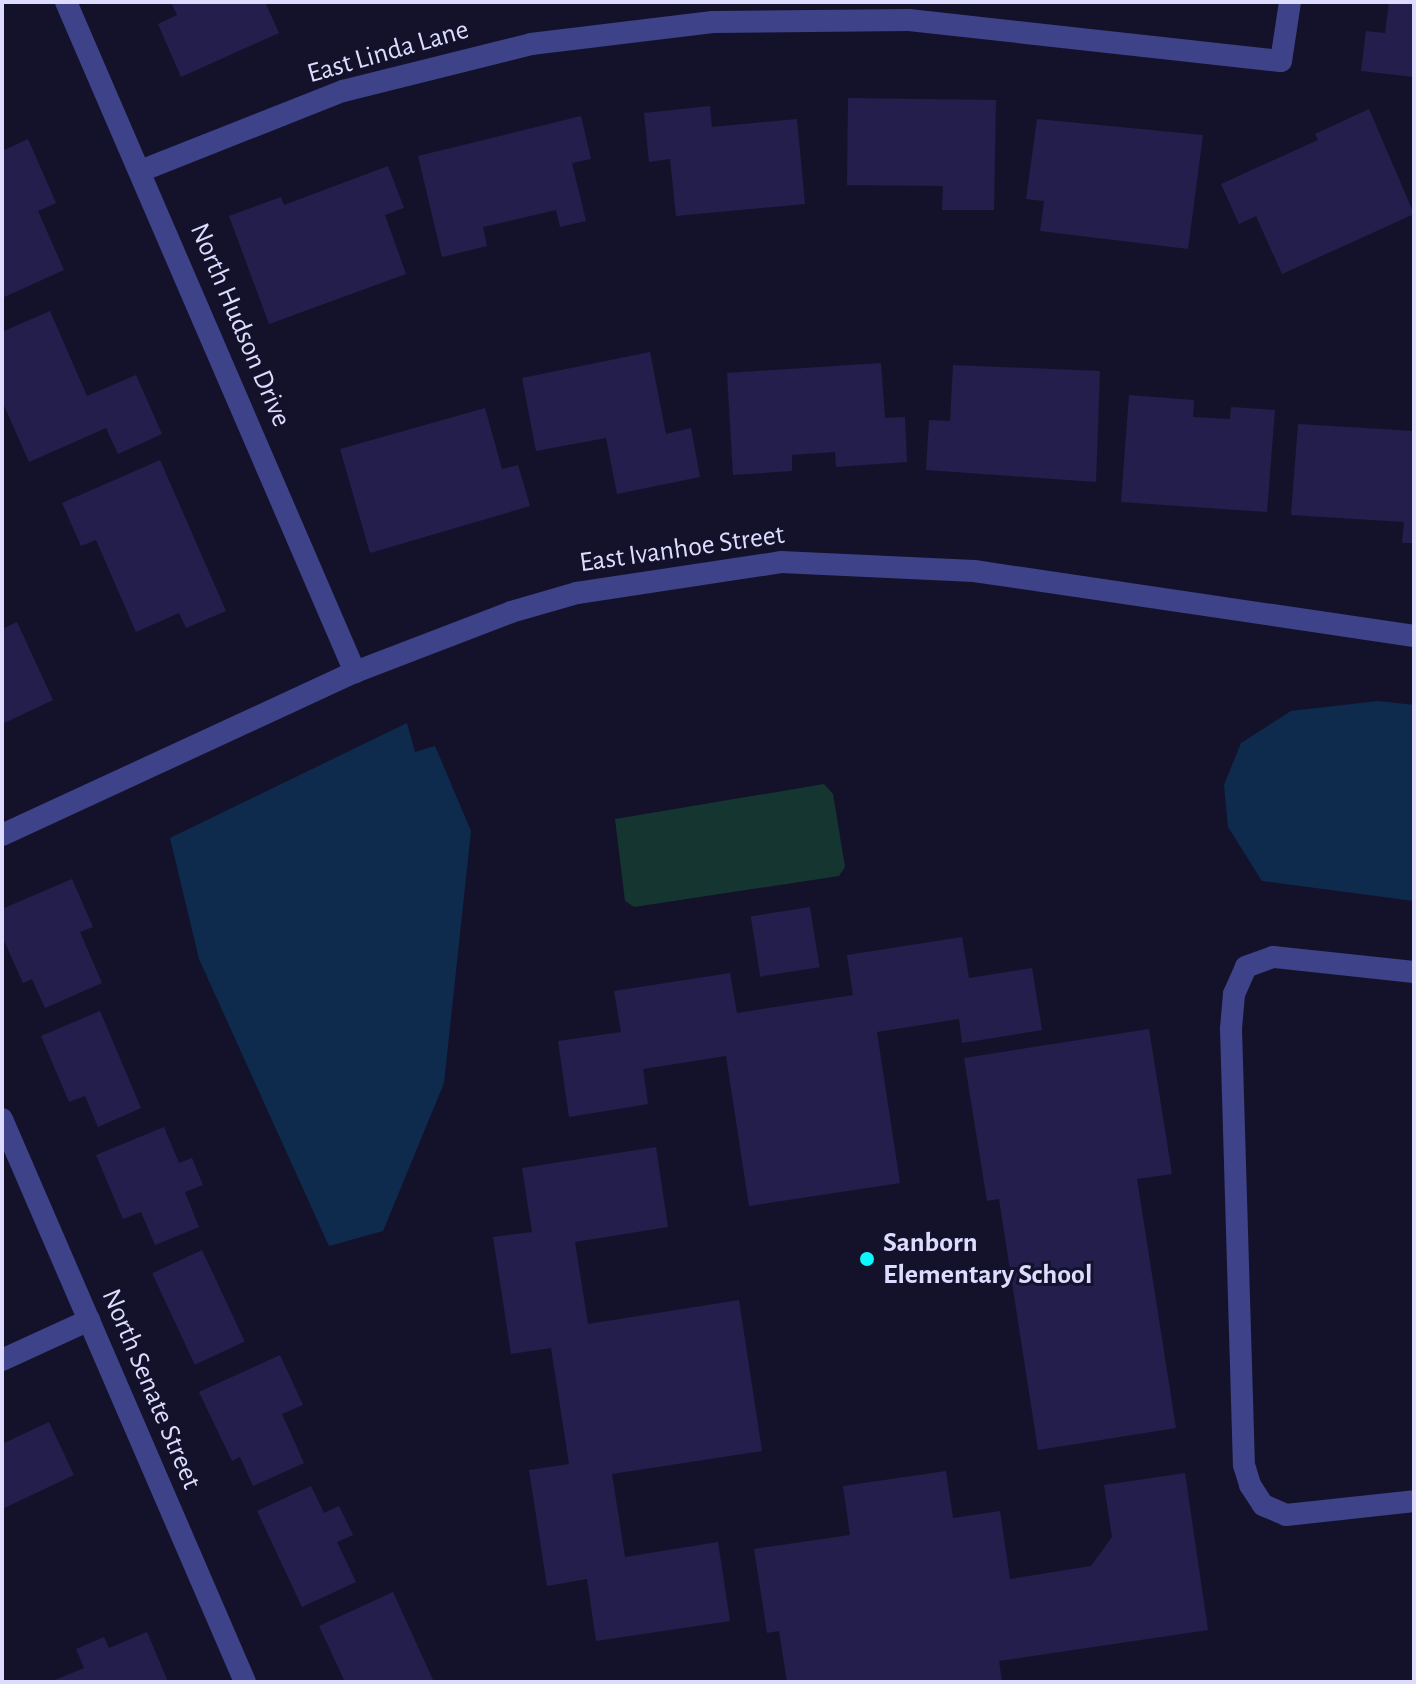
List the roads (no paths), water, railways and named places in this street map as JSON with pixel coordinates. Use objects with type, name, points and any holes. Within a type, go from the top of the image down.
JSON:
[{"type":"street","name":"North Hudson Drive","points":[[66,2],[143,170],[355,672]]},
{"type":"street","name":"East Linda Lane","points":[[143,170],[343,91],[531,44],[713,22],[909,20],[1281,61],[1290,2]]},
{"type":"street","name":"East Ivanhoe Street","points":[[2,835],[355,672],[511,612],[577,593],[781,562],[974,571],[1414,636]]},
{"type":"street","points":[[1414,972],[1273,957],[1246,967],[1234,994],[1231,1029],[1244,1465],[1250,1485],[1263,1505],[1286,1515],[1414,1501]]},
{"type":"street","name":"North Senate Street","points":[[2,1119],[245,1682]]},
{"type":"street","points":[[2,1360],[89,1320]]},
{"type":"water","points":[[1378,701],[1414,705],[1414,901],[1262,881],[1228,827],[1224,785],[1241,743],[1291,711]]},
{"type":"water","points":[[407,723],[415,752],[435,746],[471,831],[444,1083],[383,1231],[329,1246],[199,959],[170,838]]},
{"type":"place","name":"Sanborn Elementary School","points":[[867,1259]]}]
